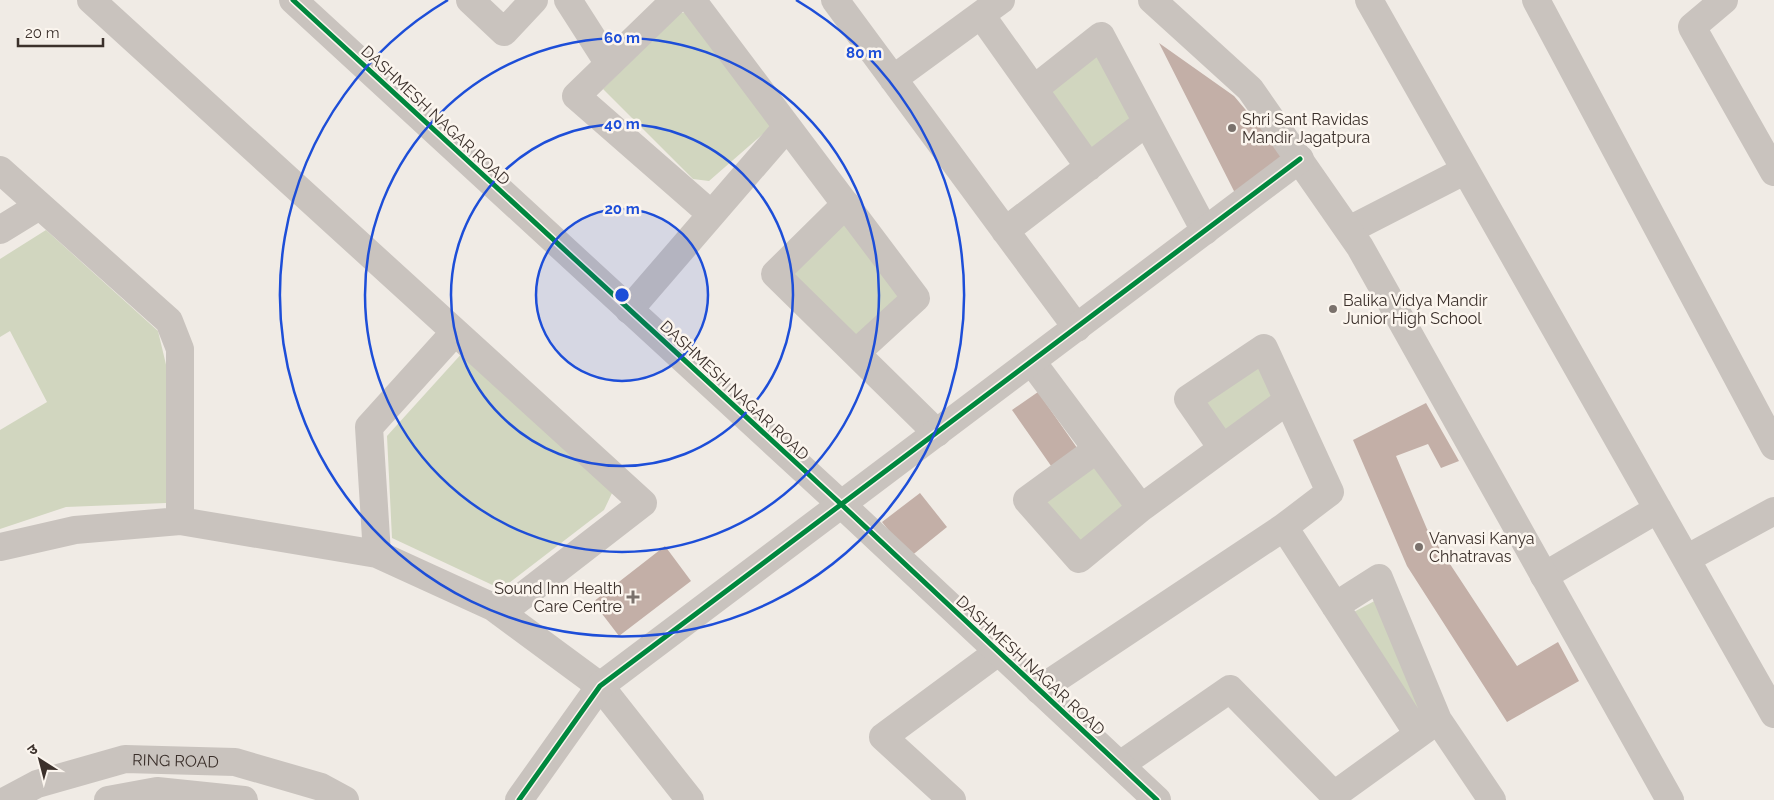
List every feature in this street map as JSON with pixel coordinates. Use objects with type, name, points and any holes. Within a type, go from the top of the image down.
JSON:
[{"type":"street","points":[[91,0],[642,503],[500,613]]},
{"type":"street","name":"DASHMESH NAGAR ROAD","points":[[293,0],[842,505],[1157,800]]},
{"type":"street","points":[[470,0],[504,32],[534,0]]},
{"type":"street","points":[[568,0],[609,64]]},
{"type":"street","points":[[675,0],[576,96],[711,214]]},
{"type":"street","points":[[692,0],[916,298],[856,353]]},
{"type":"street","points":[[835,0],[1077,328]]},
{"type":"street","points":[[1152,0],[1250,89],[1349,230],[1670,800]]},
{"type":"street","points":[[1369,0],[1464,171],[1774,714]]},
{"type":"street","points":[[1536,0],[1774,446]]},
{"type":"street","points":[[1724,0],[1692,28],[1774,172]]},
{"type":"street","points":[[893,78],[991,7],[1034,89],[1089,167]]},
{"type":"street","points":[[1034,89],[1101,36],[1205,231]]},
{"type":"street","points":[[1005,230],[1147,122]]},
{"type":"street","points":[[629,310],[787,127]]},
{"type":"street","points":[[519,800],[600,686],[1300,159]]},
{"type":"street","points":[[0,170],[169,321],[180,349],[180,521]]},
{"type":"street","points":[[1349,230],[1464,171]]},
{"type":"street","points":[[846,204],[775,274],[937,434]]},
{"type":"street","points":[[0,230],[39,206]]},
{"type":"street","points":[[377,554],[369,427],[455,332]]},
{"type":"street","points":[[1039,690],[1284,527],[1330,492],[1264,348],[1188,399],[1222,448]]},
{"type":"street","points":[[1032,362],[1141,508]]},
{"type":"street","points":[[1097,449],[1027,500],[1079,559],[1141,508],[1287,401]]},
{"type":"street","points":[[1544,576],[1658,509]]},
{"type":"street","points":[[1686,559],[1774,511]]},
{"type":"street","points":[[0,547],[75,530],[180,521],[377,554],[494,608],[600,686],[690,800]]},
{"type":"street","points":[[1284,527],[1335,606],[1428,727],[1492,800]]},
{"type":"street","points":[[1335,606],[1379,578],[1428,727]]},
{"type":"street","points":[[952,800],[883,737],[998,652]]},
{"type":"street","points":[[1120,765],[1230,689],[1334,795],[1428,727]]},
{"type":"street","name":"RING ROAD","points":[[7,800],[37,784],[126,759],[235,762],[321,787],[345,800]]},
{"type":"street","name":"RING ROAD","points":[[108,800],[157,791],[244,800]]},
{"type":"green space","points":[[687,12],[772,126],[709,181],[693,179],[603,89],[680,13]]},
{"type":"green space","points":[[1095,53],[1134,120],[1089,153],[1051,100],[1051,86]]},
{"type":"green space","points":[[846,218],[902,300],[857,341],[793,275]]},
{"type":"green space","points":[[46,230],[158,331],[168,373],[166,503],[66,507],[0,529],[0,430],[47,402],[10,331],[0,337],[0,259]]},
{"type":"green space","points":[[464,351],[613,491],[604,510],[501,589],[392,538],[387,436]]},
{"type":"green space","points":[[1257,364],[1275,403],[1228,439],[1203,403]]},
{"type":"green space","points":[[1098,461],[1132,505],[1078,544],[1042,503]]},
{"type":"green space","points":[[1382,597],[1430,714],[1419,723],[1350,614]]},
{"type":"building","name":"Shri Sant Ravidas Mandir Jagatpura","points":[[1159,43],[1234,96],[1288,160],[1236,195]]},
{"type":"building","points":[[1038,392],[1082,455],[1056,473],[1012,410]]},
{"type":"building","name":"Vanvasi Kanya Chhatravas","points":[[1426,403],[1459,461],[1441,468],[1428,444],[1396,456],[1427,529],[1517,666],[1558,642],[1579,681],[1507,722],[1407,566],[1353,440]]},
{"type":"building","points":[[920,493],[947,527],[910,557],[882,522]]},
{"type":"building","points":[[665,546],[691,581],[619,636],[593,602]]},
{"type":"cycle path","points":[[293,0],[842,505],[1157,800]]},
{"type":"cycle path","points":[[519,800],[600,686],[1300,159]]},
{"type":"place","name":"Shri Sant Ravidas Mandir Jagatpura","points":[[1232,128]]},
{"type":"place","name":"Balika Vidya Mandir Junior High School","points":[[1333,309]]},
{"type":"place","name":"Vanvasi Kanya Chhatravas","points":[[1419,547]]},
{"type":"place","name":"Sound Inn Health Care Centre","points":[[633,597]]}]
